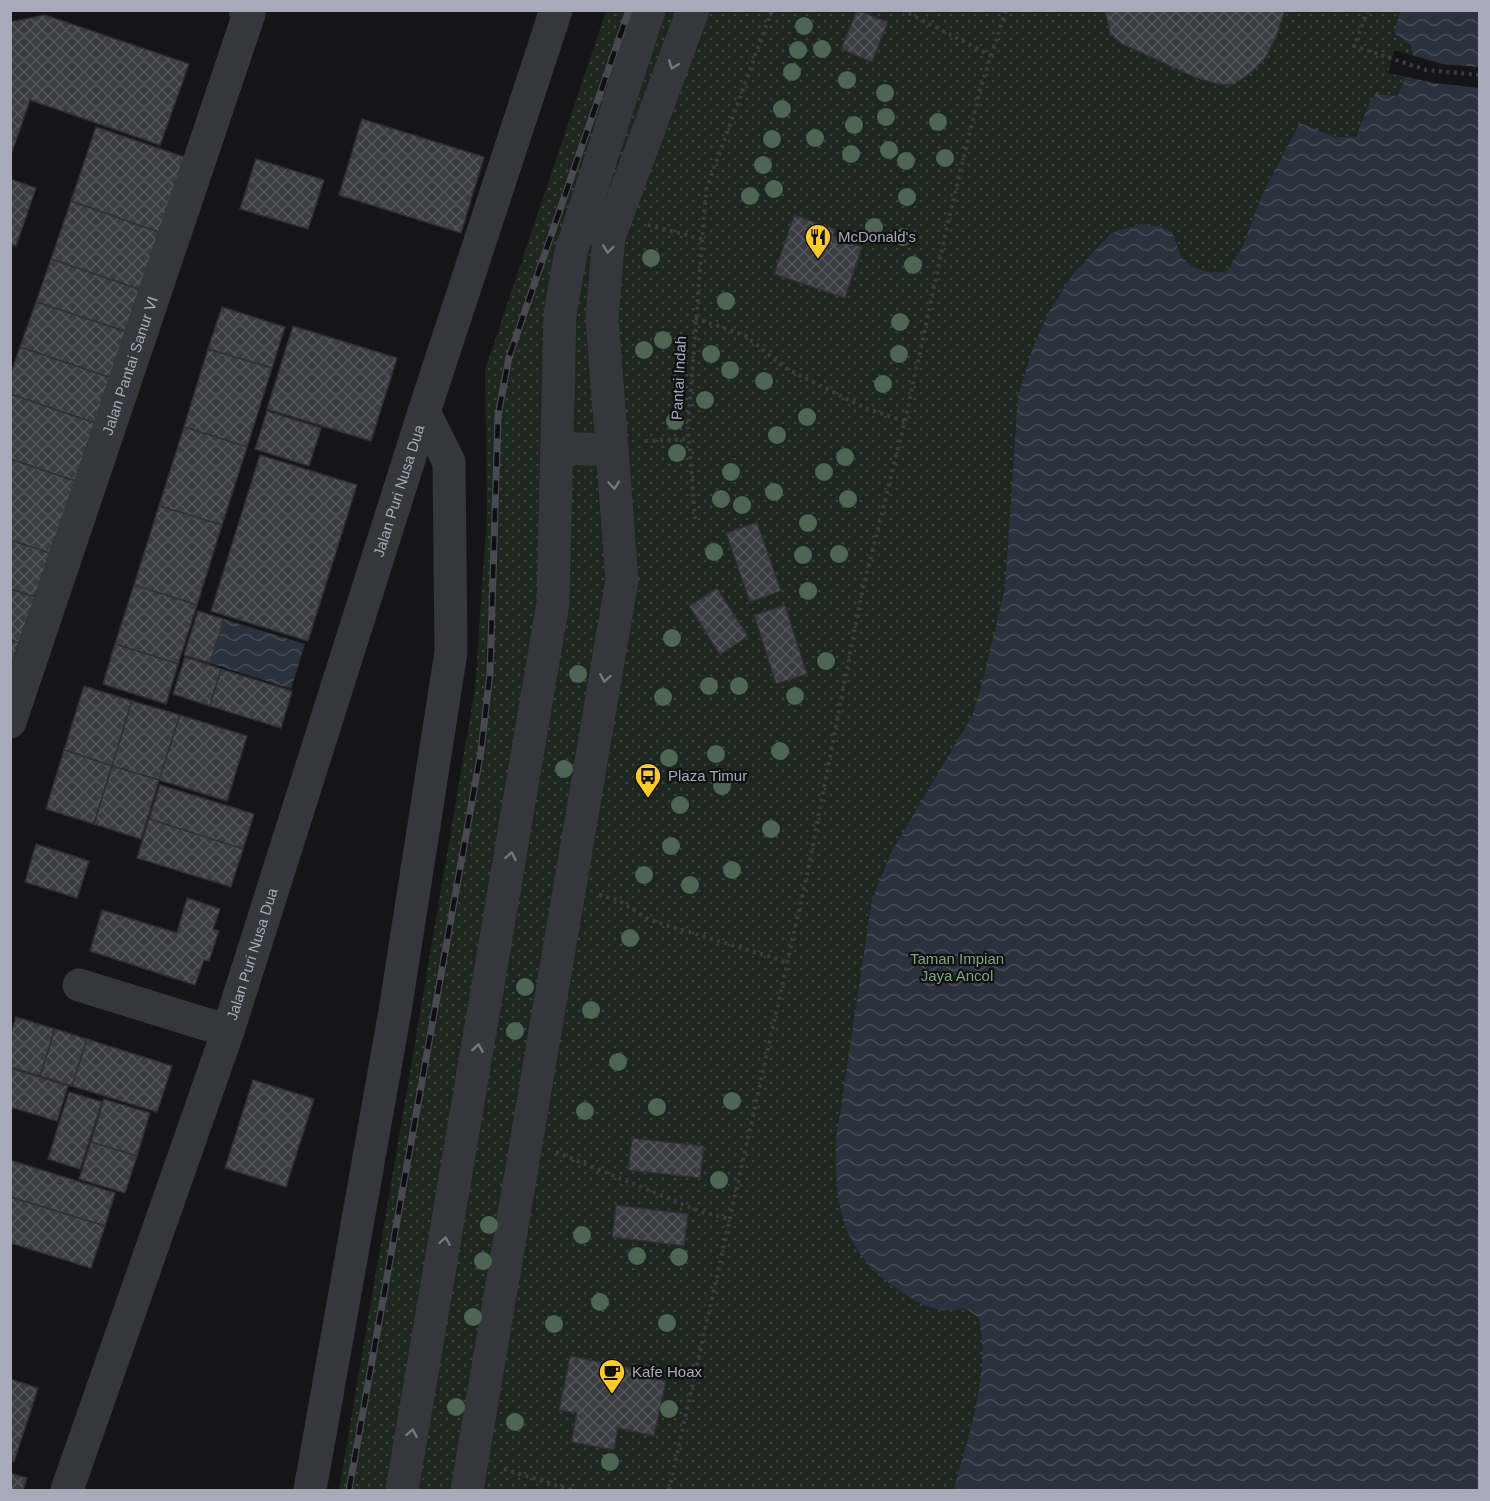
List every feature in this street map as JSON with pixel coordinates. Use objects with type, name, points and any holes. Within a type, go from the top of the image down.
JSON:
[{"type":"street","name":"Jalan Pantai Sanur VI","points":[[10,722],[249,14],[245,10]]},
{"type":"street","name":"Jalan Puri Nusa Dua","points":[[67,1491],[228,1031],[424,412],[556,10]]},
{"type":"street","points":[[402,1491],[554,603],[560,314],[571,252],[649,10]]},
{"type":"street","points":[[467,1491],[621,580],[602,317],[609,237],[693,10]]},
{"type":"street","name":"Jalan Puri Nusa Dua","points":[[310,1491],[396,1011],[451,652],[449,462],[424,412]]},
{"type":"street","points":[[557,448],[611,446]]},
{"type":"street","points":[[78,986],[228,1031]]},
{"type":"path","name":"Pantai Indah","points":[[694,519],[689,439],[695,318],[706,190],[772,10]]},
{"type":"path","points":[[902,10],[992,56]]},
{"type":"path","points":[[669,1491],[787,962],[861,597],[905,421],[980,90],[1006,10]]},
{"type":"path","points":[[1368,10],[1354,46],[1426,70],[1479,75]]},
{"type":"path","points":[[619,213],[656,228],[702,239]]},
{"type":"path","points":[[695,318],[746,336],[785,368],[867,409],[905,421]]},
{"type":"path","points":[[611,446],[689,439]]},
{"type":"path","points":[[568,888],[618,900],[650,920],[787,962]]},
{"type":"path","points":[[526,1140],[658,1192],[699,1211],[729,1219]]},
{"type":"green space","name":"Taman Impian Jaya Ancol","points":[[606,11],[1479,11],[1479,1490],[339,1490],[475,689],[487,513],[485,370]]},
{"type":"water","points":[[1400,11],[1479,11],[1479,1490],[954,1490],[980,1384],[982,1340],[979,1318],[965,1308],[941,1310],[919,1303],[884,1279],[855,1247],[846,1229],[837,1188],[836,1140],[872,899],[892,851],[972,716],[983,680],[1005,588],[1018,396],[1033,347],[1050,310],[1073,274],[1111,233],[1141,224],[1159,226],[1172,232],[1181,256],[1195,268],[1227,271],[1242,248],[1262,195],[1300,123],[1335,137],[1356,137],[1371,99],[1376,94],[1398,96],[1405,78],[1388,73],[1394,50],[1413,57],[1411,45],[1394,33]]},
{"type":"water","points":[[224,619],[305,644],[291,689],[210,663]]},
{"type":"pier","points":[[1394,50],[1442,64],[1479,67],[1479,88],[1434,83],[1388,73]]},
{"type":"building","points":[[857,10],[888,22],[872,62],[841,49]]},
{"type":"building","points":[[1105,10],[1285,10],[1277,35],[1266,57],[1253,71],[1233,85],[1217,84],[1194,77],[1122,44],[1110,34]]},
{"type":"building","points":[[45,15],[189,64],[160,145],[30,100],[10,158],[10,22]]},
{"type":"building","points":[[362,119],[484,157],[461,233],[339,195]]},
{"type":"building","points":[[96,127],[187,158],[161,233],[71,201]]},
{"type":"building","points":[[256,159],[324,180],[308,229],[240,209]]},
{"type":"building","points":[[10,179],[36,188],[16,246],[10,244]]},
{"type":"building","points":[[71,201],[161,233],[141,290],[51,259]]},
{"type":"building","name":"McDonald's","points":[[794,215],[835,229],[833,236],[862,247],[845,298],[774,274]]},
{"type":"building","points":[[51,259],[141,290],[127,332],[36,302]]},
{"type":"building","points":[[36,302],[127,332],[111,378],[20,347]]},
{"type":"building","points":[[222,307],[285,327],[272,368],[208,349]]},
{"type":"building","points":[[293,326],[397,358],[371,441],[267,409]]},
{"type":"building","points":[[20,347],[111,378],[95,423],[10,394],[10,376]]},
{"type":"building","points":[[208,349],[272,368],[247,447],[184,427]]},
{"type":"building","points":[[10,394],[95,423],[75,481],[10,459]]},
{"type":"building","points":[[267,411],[321,428],[309,466],[255,449]]},
{"type":"building","points":[[184,427],[247,447],[222,525],[159,506]]},
{"type":"building","points":[[260,455],[357,485],[308,641],[211,611]]},
{"type":"building","points":[[10,459],[75,481],[50,553],[10,540]]},
{"type":"building","points":[[159,506],[222,525],[197,605],[134,585]]},
{"type":"building","points":[[757,522],[781,591],[750,602],[726,533]]},
{"type":"building","points":[[10,540],[50,553],[35,597],[10,589]]},
{"type":"building","points":[[134,585],[197,605],[178,664],[115,644]]},
{"type":"building","points":[[717,588],[748,636],[720,655],[689,606]]},
{"type":"building","points":[[10,589],[35,597],[19,643],[10,640]]},
{"type":"building","points":[[785,605],[807,674],[776,684],[754,615]]},
{"type":"building","points":[[198,611],[224,619],[210,663],[184,655]]},
{"type":"building","points":[[10,640],[19,643],[10,669]]},
{"type":"building","points":[[115,644],[178,664],[166,704],[103,684]]},
{"type":"building","points":[[185,657],[221,669],[210,706],[173,694]]},
{"type":"building","points":[[221,669],[292,691],[281,728],[210,706]]},
{"type":"building","points":[[84,686],[132,701],[112,766],[64,750]]},
{"type":"building","points":[[132,701],[180,715],[159,780],[112,766]]},
{"type":"building","points":[[180,715],[247,736],[227,801],[159,780]]},
{"type":"building","points":[[64,750],[112,766],[94,824],[46,809]]},
{"type":"building","points":[[112,766],[159,780],[141,839],[94,824]]},
{"type":"building","points":[[160,785],[254,814],[243,849],[149,819]]},
{"type":"building","points":[[149,819],[243,849],[231,887],[137,858]]},
{"type":"building","points":[[36,844],[89,861],[77,898],[25,882]]},
{"type":"building","points":[[187,898],[220,909],[213,929],[219,931],[209,961],[204,960],[195,985],[90,951],[102,910],[177,933]]},
{"type":"building","points":[[16,1017],[55,1029],[40,1076],[10,1067],[10,1036]]},
{"type":"building","points":[[55,1029],[87,1039],[72,1086],[40,1076]]},
{"type":"building","points":[[87,1039],[172,1066],[157,1112],[72,1086]]},
{"type":"building","points":[[10,1068],[68,1086],[57,1121],[10,1107]]},
{"type":"building","points":[[253,1080],[314,1099],[286,1187],[225,1168]]},
{"type":"building","points":[[69,1092],[102,1102],[80,1169],[48,1159]]},
{"type":"building","points":[[104,1099],[150,1113],[137,1156],[91,1142]]},
{"type":"building","points":[[632,1138],[704,1146],[700,1178],[628,1170]]},
{"type":"building","points":[[91,1142],[137,1156],[125,1193],[79,1179]]},
{"type":"building","points":[[10,1160],[115,1193],[105,1226],[10,1197]]},
{"type":"building","points":[[10,1197],[105,1226],[91,1268],[10,1243]]},
{"type":"building","points":[[616,1205],[688,1214],[684,1246],[612,1237]]},
{"type":"building","name":"Kafe Hoax","points":[[570,1356],[640,1370],[638,1376],[666,1381],[654,1436],[618,1428],[614,1450],[571,1442],[577,1413],[559,1410]]},
{"type":"building","points":[[10,1379],[38,1388],[14,1462],[10,1461]]},
{"type":"building","points":[[10,1473],[27,1478],[23,1490],[10,1490]]},
{"type":"railway","points":[[349,1490],[481,751],[490,673],[498,416],[509,357],[629,10]]},
{"type":"place","name":"McDonald's","points":[[818,260]]},
{"type":"place","name":"Plaza Timur","points":[[648,799]]},
{"type":"place","name":"Kafe Hoax","points":[[612,1395]]}]
